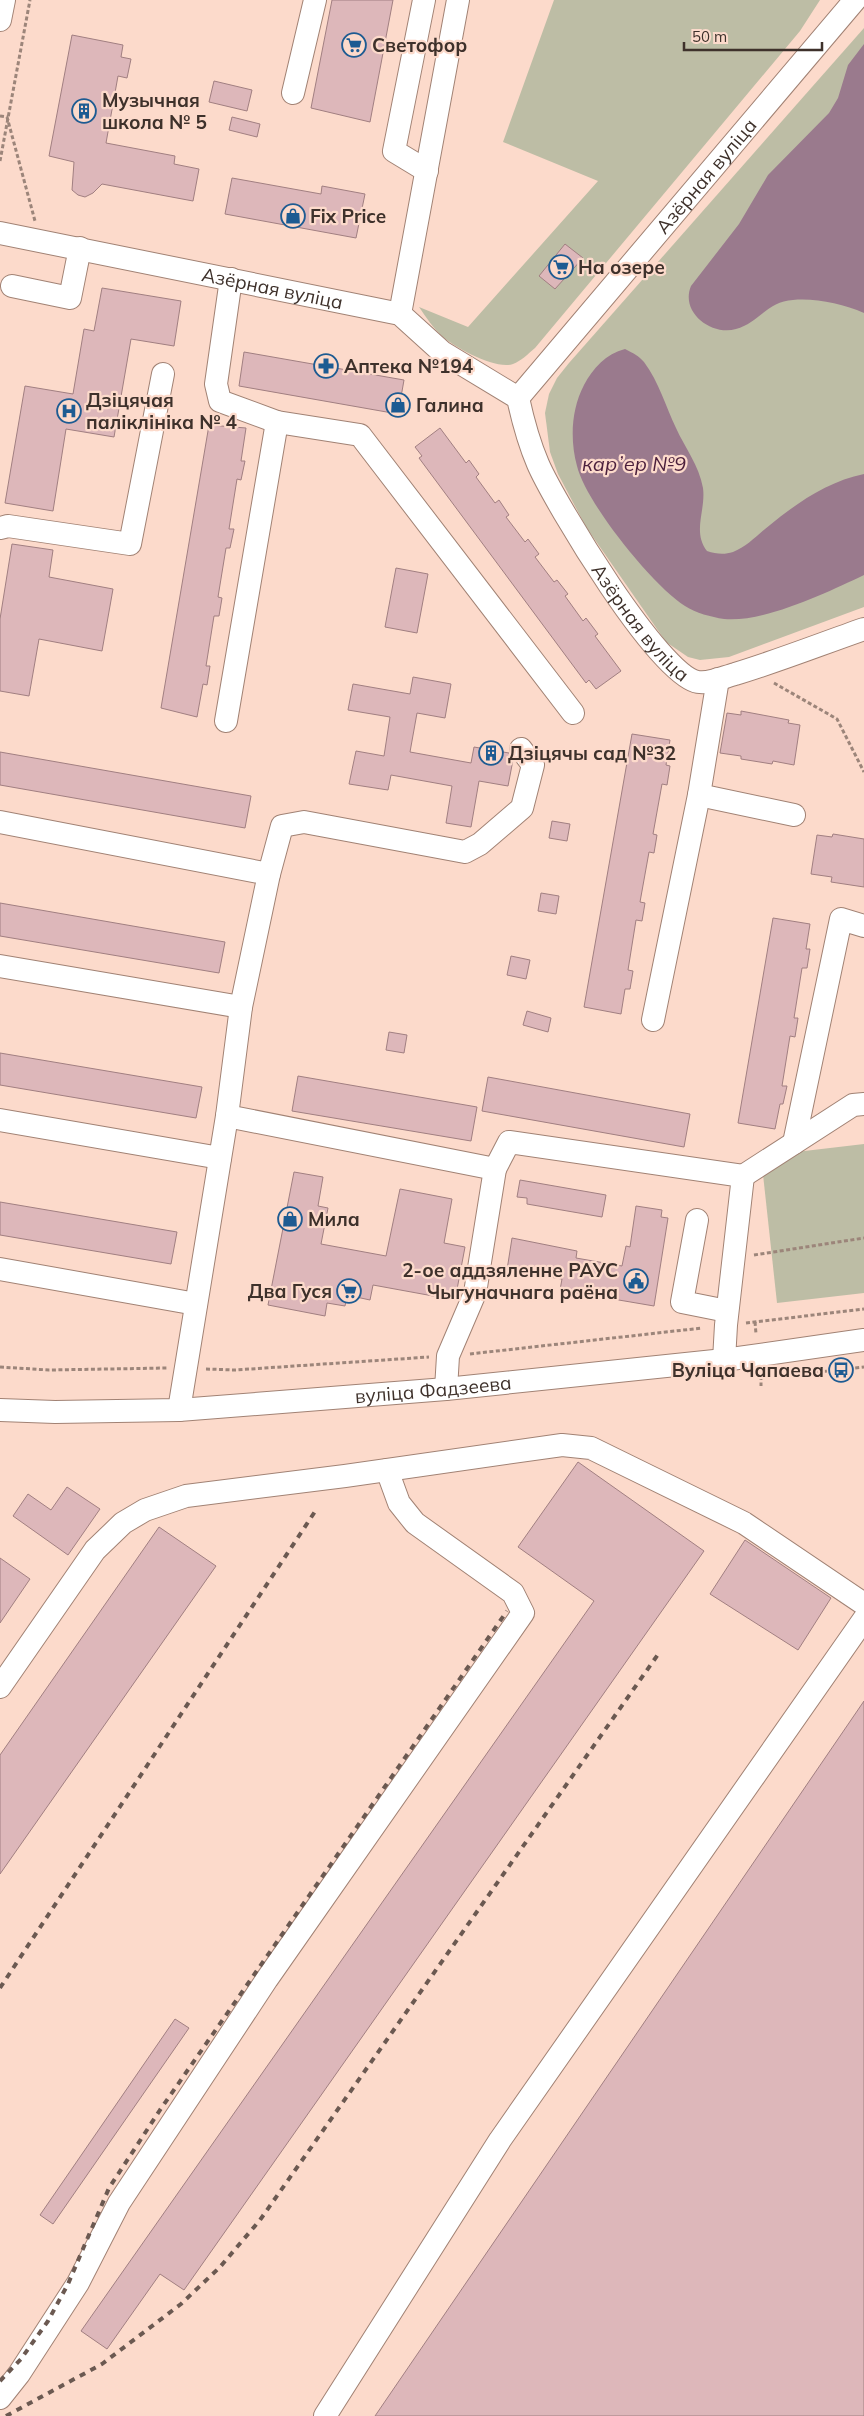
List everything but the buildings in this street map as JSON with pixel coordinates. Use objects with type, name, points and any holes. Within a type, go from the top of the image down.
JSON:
[{"type":"street","points":[[0,20],[4,0]]},
{"type":"street","points":[[294,93],[315,0]]},
{"type":"street","points":[[424,0],[394,151],[427,171]]},
{"type":"street","points":[[458,0],[400,314],[442,352],[518,398]]},
{"type":"street","name":"Азёрная вуліца","points":[[855,0],[518,398],[526,432],[553,496],[572,530],[620,600],[658,650],[680,670],[697,682],[718,679],[750,669],[864,629]]},
{"type":"street","name":"Азёрная вуліца","points":[[0,232],[400,314]]},
{"type":"street","points":[[12,286],[70,298],[80,248]]},
{"type":"street","points":[[231,279],[216,384],[220,401],[277,422],[360,435],[573,713]]},
{"type":"street","points":[[0,528],[8,526],[130,544],[163,374]]},
{"type":"street","points":[[226,721],[277,422]]},
{"type":"street","points":[[653,1020],[699,795],[718,679]]},
{"type":"street","points":[[179,1410],[220,1158],[241,1007],[269,874],[282,826],[304,822],[465,852],[480,844],[522,808],[533,765],[521,749]]},
{"type":"street","points":[[699,795],[794,815]]},
{"type":"street","points":[[0,822],[269,874]]},
{"type":"street","points":[[794,1143],[841,919],[864,926]]},
{"type":"street","points":[[0,966],[241,1007]]},
{"type":"street","points":[[446,1389],[448,1356],[474,1294],[495,1169],[509,1142],[743,1176],[853,1105],[864,1104]]},
{"type":"street","points":[[226,1116],[495,1169]]},
{"type":"street","points":[[0,1120],[220,1158]]},
{"type":"street","points":[[724,1360],[727,1311],[743,1176]]},
{"type":"street","points":[[697,1220],[682,1302],[727,1311]]},
{"type":"street","points":[[0,1269],[196,1304]]},
{"type":"street","name":"вуліца Фадзеева","points":[[0,1410],[55,1412],[179,1410],[446,1389],[724,1360],[864,1340]]},
{"type":"street","points":[[0,1688],[95,1550],[123,1523],[145,1510],[186,1496],[562,1445],[591,1448],[744,1523],[864,1604]]},
{"type":"street","points":[[0,2398],[19,2374],[78,2284],[119,2203],[261,1987],[523,1613],[513,1593],[415,1523],[399,1503],[387,1470]]},
{"type":"street","points":[[325,2416],[500,2140],[864,1619]]},
{"type":"path","points":[[0,161],[30,0]]},
{"type":"path","points":[[0,116],[7,117]]},
{"type":"path","points":[[7,117],[40,240]]},
{"type":"path","points":[[750,669],[837,719],[864,772]]},
{"type":"path","points":[[733,1258],[864,1238]]},
{"type":"path","points":[[755,1322],[756,1334]]},
{"type":"path","points":[[810,1373],[864,1367]]},
{"type":"path","points":[[761,1376],[761,1386]]},
{"type":"green space","points":[[554,0],[820,0],[800,31],[535,348],[513,364],[497,364],[466,352],[449,342],[436,330],[419,307],[468,327],[598,181],[503,142]]},
{"type":"green space","points":[[864,28],[864,607],[729,657],[700,660],[688,657],[666,642],[586,527],[558,474],[550,452],[545,413],[549,394],[557,378],[569,363]]},
{"type":"green space","points":[[864,1144],[864,1293],[777,1303],[761,1156]]},
{"type":"water","points":[[864,44],[864,313],[829,302],[793,300],[777,304],[751,322],[736,329],[717,329],[708,325],[700,320],[690,305],[691,286],[739,224],[768,175],[829,113],[838,98],[848,65]]},
{"type":"water","name":"карʼер №9","points":[[625,349],[640,358],[649,370],[698,472],[703,488],[700,536],[707,551],[723,554],[738,550],[792,508],[814,494],[838,482],[864,474],[864,575],[796,605],[740,619],[714,617],[689,608],[656,581],[622,542],[593,501],[577,466],[573,446],[574,415],[584,385],[601,362],[612,354]]},
{"type":"railway","points":[[0,1988],[316,1510]]},
{"type":"railway","points":[[0,2381],[21,2359],[48,2321],[68,2284],[109,2188],[160,2110],[507,1611]]},
{"type":"railway","points":[[6,2416],[102,2364],[181,2304],[220,2267],[260,2220],[659,1653]]},
{"type":"place","name":"Светофор","points":[[354,45]]},
{"type":"place","name":"Музычная школа № 5","points":[[84,111]]},
{"type":"place","name":"Fix Price","points":[[293,216]]},
{"type":"place","name":"На озере","points":[[561,267]]},
{"type":"place","name":"Аптека №194","points":[[326,366]]},
{"type":"place","name":"Галина","points":[[398,405]]},
{"type":"place","name":"Дзіцячая паліклініка № 4","points":[[69,411]]},
{"type":"place","name":"Дзіцячы сад №32","points":[[491,753]]},
{"type":"place","name":"Мила","points":[[290,1219]]},
{"type":"place","name":"2-ое аддзяленне РАУС Чыгуначнага раёна","points":[[636,1281]]},
{"type":"place","name":"Два Гуся","points":[[349,1291]]},
{"type":"place","name":"Вуліца Чапаева","points":[[841,1370]]}]
